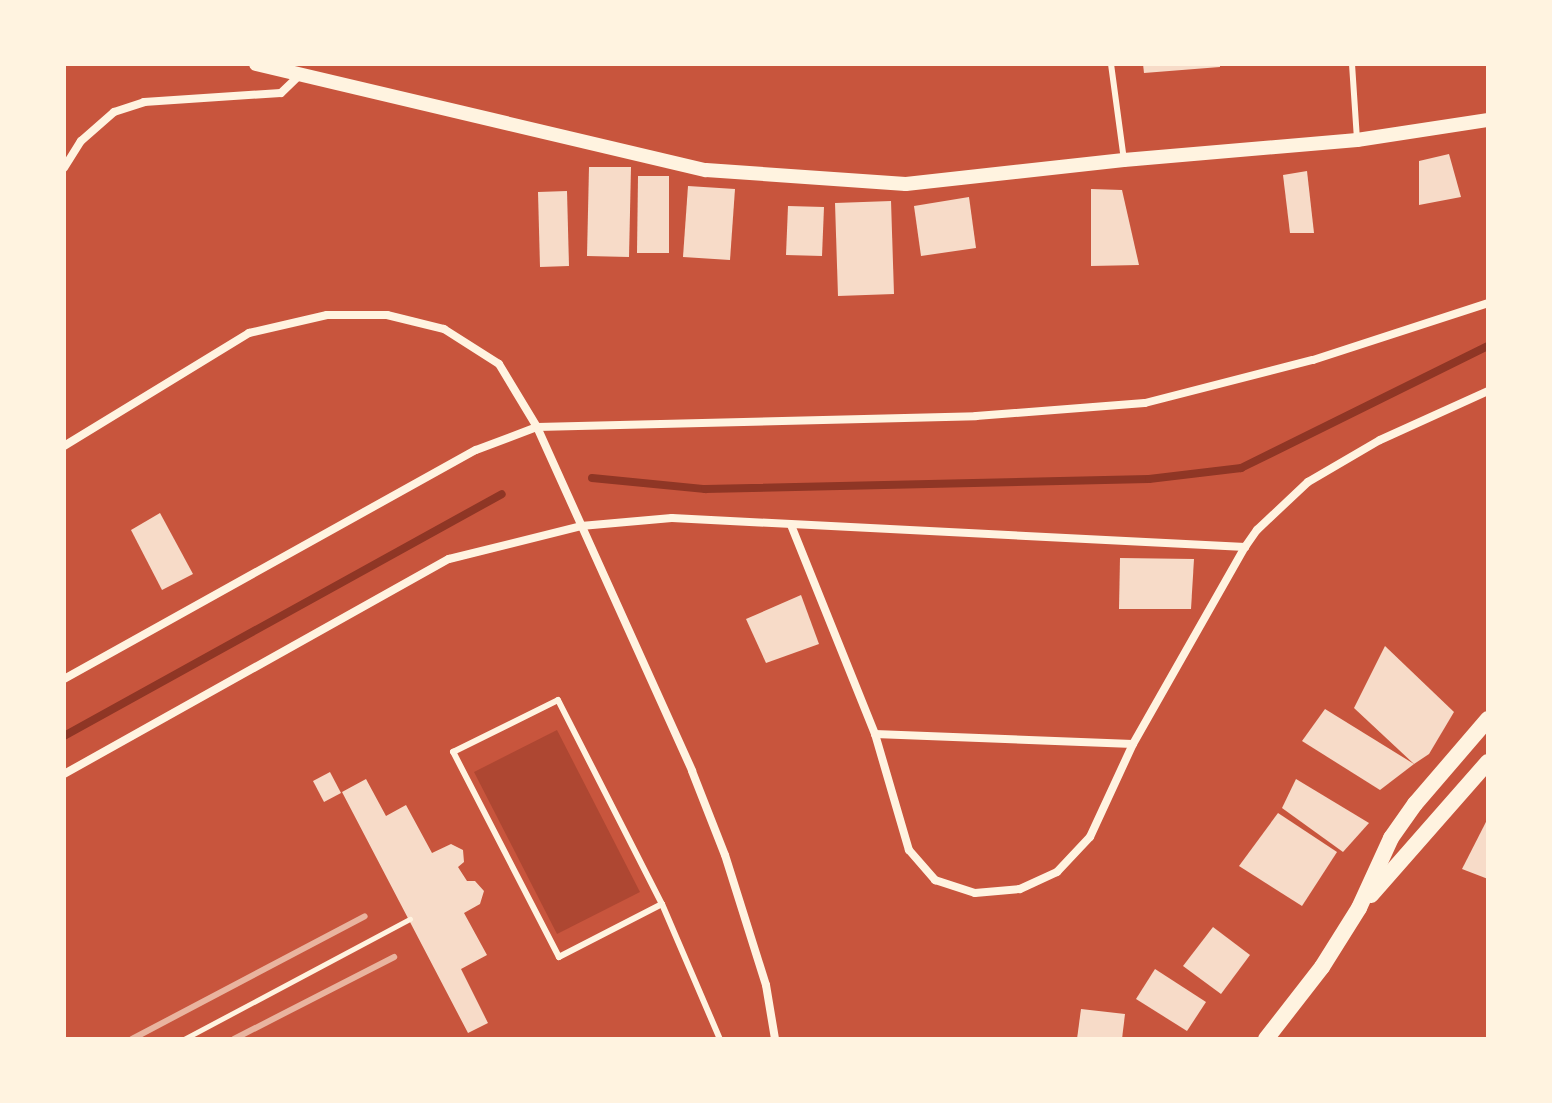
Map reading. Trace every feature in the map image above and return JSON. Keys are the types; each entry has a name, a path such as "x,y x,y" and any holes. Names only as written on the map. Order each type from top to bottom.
{"main road":[{"path":"1266,1039 1322,967 1359,908 1391,838 1415,804 1488,719"},
{"path":"1359,908 1488,762"}],"street":[{"path":"256,64 706,170 906,184 1124,160 1357,140 1488,120"},
{"path":"64,168 81,141 114,112 144,102 281,93 302,74"},
{"path":"64,679 476,450 537,427 976,416 1145,403 1313,360 1488,303"},
{"path":"64,446 249,333 327,315 387,315 444,329 499,364 537,427 692,771 725,855 766,985 775,1039"},
{"path":"791,525 875,734 909,850 935,880 975,893 1020,889 1057,872 1090,837 1133,744 1257,530 1308,482 1380,440 1488,391"},
{"path":"64,774 449,559 581,526 672,518 1245,547"},
{"path":"875,734 1133,744"}],"lane":[{"path":"1111,64 1124,160"},
{"path":"1352,64 1357,140"},
{"path":"662,904 559,957 453,752 558,700 662,904 720,1039"}],"path":[{"path":"184,1039 410,919"}],"shaded area":[{"path":"557,730 640,892 557,934 474,772"}],"building":[{"path":"1143,64 1220,64 1220,67 1144,73"},
{"path":"1449,154 1461,197 1419,205 1419,161"},
{"path":"589,167 631,167 629,257 587,256"},
{"path":"1307,171 1314,233 1290,233 1283,175"},
{"path":"638,176 669,176 669,253 637,253"},
{"path":"688,186 735,189 730,260 683,257"},
{"path":"1091,189 1122,190 1139,265 1091,266"},
{"path":"567,191 569,266 540,267 538,192"},
{"path":"969,197 976,248 921,256 914,206"},
{"path":"891,201 894,294 838,296 835,203"},
{"path":"788,206 824,207 822,256 786,255"},
{"path":"160,513 193,574 162,590 131,530"},
{"path":"1120,558 1194,559 1191,609 1119,609"},
{"path":"801,595 819,644 766,663 746,619"},
{"path":"1385,646 1454,712 1429,754 1414,764 1354,708"},
{"path":"1325,709 1414,764 1380,790 1302,741"},
{"path":"330,772 341,793 324,802 313,781"},
{"path":"366,779 386,816 406,805 432,853 451,844 463,850 464,862 458,867 467,881 475,881 484,891 480,904 464,913 487,955 461,969 488,1023 468,1033 342,792"},
{"path":"1296,779 1369,823 1343,852 1282,808"},
{"path":"1278,813 1337,852 1302,906 1239,866"},
{"path":"1488,818 1488,879 1462,869"},
{"path":"1213,927 1250,955 1221,994 1183,966"},
{"path":"1155,969 1206,1002 1187,1031 1136,999"},
{"path":"1081,1009 1125,1014 1122,1039 1077,1039"}],"waterway":[{"path":"592,478 705,489 1149,479 1241,468 1488,346"},
{"path":"64,736 502,494"}],"railway":[{"path":"132,1039 365,916"},
{"path":"234,1039 394,957"}]}
